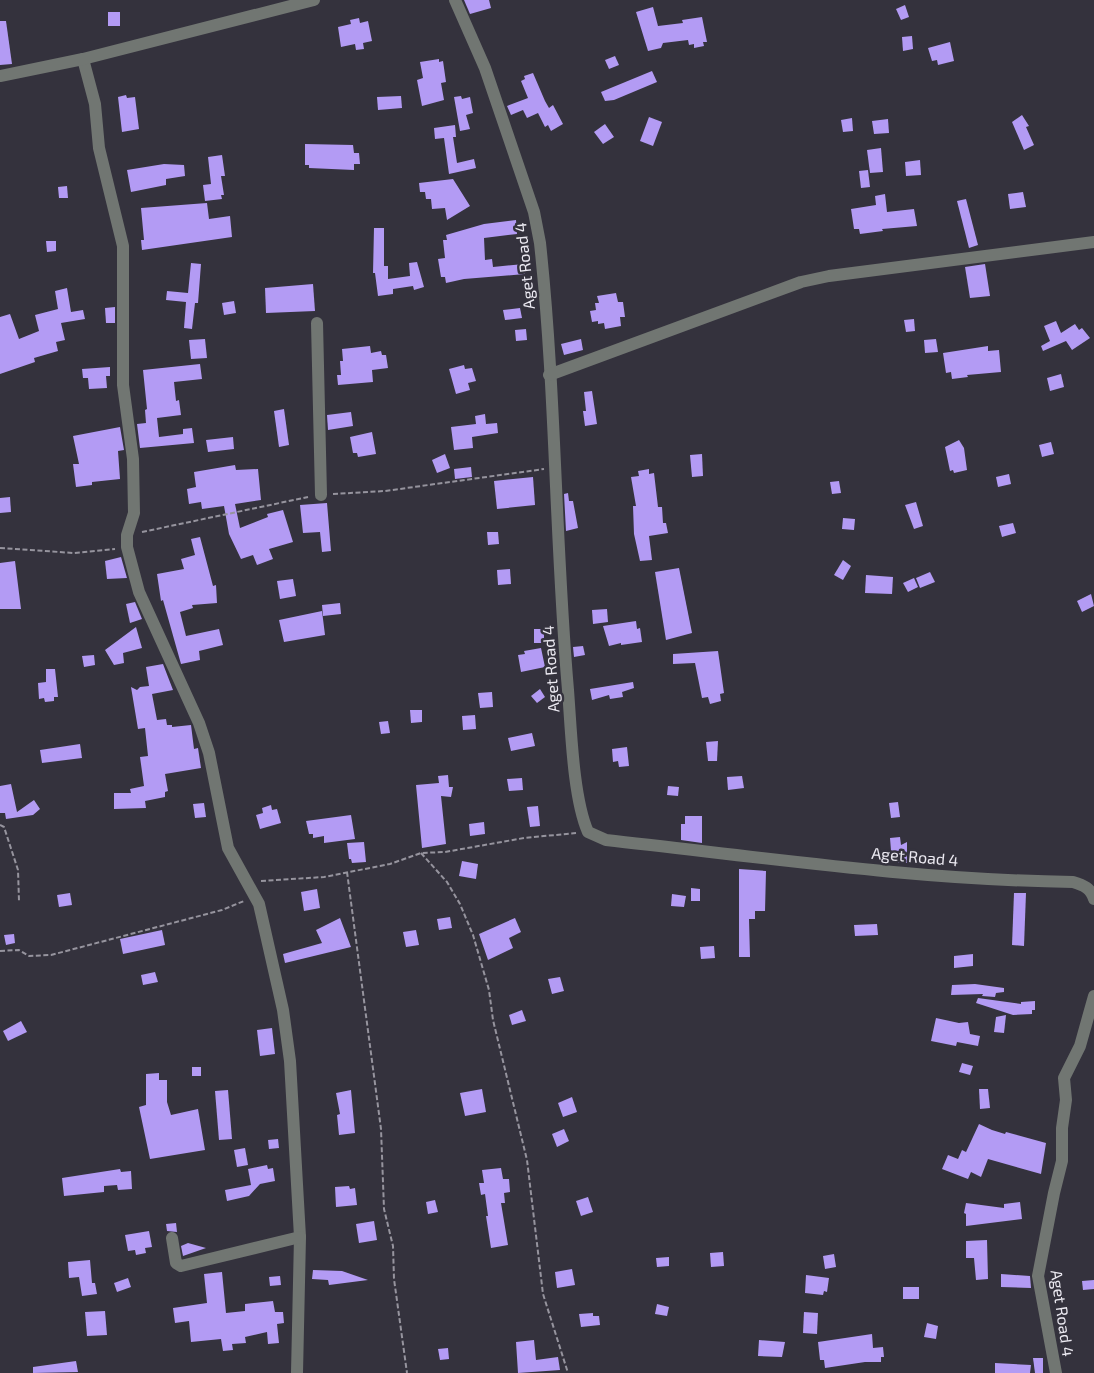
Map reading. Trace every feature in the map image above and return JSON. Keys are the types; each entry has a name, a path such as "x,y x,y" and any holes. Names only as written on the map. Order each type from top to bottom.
{"street":[{"path":"0,76 84,59 314,0"},
{"name":"Aget Road 4","path":"455,0 485,68 534,212 544,279 564,646 572,745 582,815 588,832 606,840 820,864 944,875 1073,882 1084,885 1092,893 1094,899"},
{"path":"84,59 96,104 99,148 123,246 122,384 133,459 134,513 127,541 139,592 199,723 209,753 228,848 259,904 266,928 290,1061 300,1236 297,1373"},
{"path":"549,374 801,282 829,276 1094,242"},
{"path":"317,323 321,495"},
{"name":"Aget Road 4","path":"1056,1373 1038,1276 1062,1161 1062,1128 1066,1100 1064,1078 1080,1046 1094,997"},
{"path":"172,1238 176,1263 181,1266 300,1236"}],"path":[{"path":"0,548 74,553 101,552 127,541 321,495 385,491 555,468"},
{"path":"0,825 4,827 18,870 19,900"},
{"path":"0,952 19,950 29,956 51,955 222,910 246,900 251,888 390,864 421,853 445,852 524,838 588,832"},
{"path":"421,853 447,882 460,904 474,935 489,990 493,1020 527,1160 543,1294 568,1373"},
{"path":"347,872 347,890 381,1129 384,1209 393,1246 394,1279 407,1373"}],"building":[{"path":"464,0 489,0 491,8 470,14"},
{"path":"905,5 909,17 901,20 896,9"},
{"path":"653,7 658,26 683,23 682,20 702,17 707,42 703,42 704,46 694,48 694,44 689,45 688,40 663,43 661,48 648,51 636,12"},
{"path":"108,12 120,12 120,26 108,26"},
{"path":"359,18 360,23 368,21 372,41 363,43 364,49 356,50 355,44 341,47 338,27 351,24 350,20"},
{"path":"0,21 6,21 12,64 0,65"},
{"path":"912,36 913,49 903,51 902,37"},
{"path":"950,42 954,61 938,65 937,60 932,61 928,48"},
{"path":"615,56 619,65 609,69 605,60"},
{"path":"439,59 439,62 443,61 446,82 441,83 444,100 422,106 417,80 423,78 420,62"},
{"path":"652,71 657,82 614,100 605,101 601,92"},
{"path":"533,73 549,108 553,105 563,124 551,131 548,125 545,127 538,113 527,118 523,110 511,115 507,106 528,98 521,81 525,79 524,76"},
{"path":"126,95 127,98 135,97 139,129 122,132 118,97"},
{"path":"401,96 402,108 378,110 377,97"},
{"path":"461,96 462,99 470,97 473,113 466,115 470,129 460,131 454,97"},
{"path":"1022,115 1029,126 1026,127 1034,145 1024,150 1012,122"},
{"path":"649,117 662,122 653,146 640,141"},
{"path":"852,118 853,131 843,132 841,120"},
{"path":"888,119 889,133 874,134 872,121"},
{"path":"605,124 614,137 603,144 594,132"},
{"path":"455,125 456,137 453,137 457,163 474,159 476,168 449,174 444,138 435,139 434,128"},
{"path":"305,144 353,145 354,153 359,153 360,164 354,164 354,170 309,168 309,165 305,165"},
{"path":"881,148 883,172 870,173 867,150"},
{"path":"222,155 225,176 221,176 224,195 221,195 222,199 205,201 203,185 211,184 208,157"},
{"path":"920,160 921,175 906,176 905,162"},
{"path":"164,164 184,165 185,176 166,179 166,185 131,192 127,170"},
{"path":"868,170 870,187 861,188 859,171"},
{"path":"453,179 470,206 447,220 445,208 432,209 431,199 426,199 425,192 420,192 419,183"},
{"path":"67,186 68,198 59,198 58,187"},
{"path":"1023,192 1026,207 1010,209 1008,194"},
{"path":"885,194 887,212 914,209 917,226 882,229 883,231 860,234 859,229 854,229 851,209 876,205 875,196"},
{"path":"966,199 978,245 969,248 957,201"},
{"path":"207,203 209,219 230,216 232,237 142,250 141,240 144,240 141,208"},
{"path":"516,220 517,234 484,238 485,260 492,259 493,267 524,264 525,274 464,279 446,283 445,277 441,277 438,259 445,258 443,240 447,240 446,235 484,224"},
{"path":"374,228 384,228 384,266 388,266 388,279 410,276 409,263 417,262 424,287 414,290 413,286 393,289 393,294 378,296 375,273 373,273"},
{"path":"46,241 56,241 56,251 47,252"},
{"path":"191,263 201,264 198,303 195,303 192,329 184,328 186,302 166,300 167,291 188,293"},
{"path":"985,264 990,296 970,298 965,267"},
{"path":"313,284 315,311 266,313 265,288"},
{"path":"67,288 71,312 83,310 85,319 61,323 65,340 56,342 58,351 34,358 35,362 0,374 0,317 10,314 19,339 39,331 35,315 58,309 55,291"},
{"path":"616,293 618,302 623,302 625,317 620,317 621,326 605,329 604,323 592,322 590,311 596,310 595,303 599,303 597,296"},
{"path":"234,301 236,313 224,315 222,303"},
{"path":"115,307 115,323 106,323 105,308"},
{"path":"520,308 522,318 505,320 503,310"},
{"path":"914,319 915,331 906,332 904,320"},
{"path":"1056,321 1061,333 1075,324 1079,330 1082,328 1090,338 1072,350 1066,341 1043,351 1041,346 1050,341 1044,326"},
{"path":"526,329 527,340 516,341 515,330"},
{"path":"205,339 207,358 191,359 189,340"},
{"path":"581,339 583,350 564,355 561,344"},
{"path":"936,339 938,352 925,353 924,340"},
{"path":"370,346 371,353 381,351 382,355 386,355 388,368 372,370 373,382 338,385 337,375 341,375 340,361 343,361 342,349"},
{"path":"988,346 988,351 999,350 1001,372 967,375 968,377 952,379 951,372 946,373 943,353"},
{"path":"200,364 202,379 174,382 176,401 179,400 181,415 157,418 159,437 183,434 183,429 192,428 194,443 140,448 137,424 146,423 145,410 147,409 143,370"},
{"path":"464,365 465,369 472,368 476,381 468,383 470,390 456,394 449,369"},
{"path":"110,367 110,376 106,376 107,388 89,389 88,378 83,378 82,369"},
{"path":"1061,374 1064,387 1050,391 1047,378"},
{"path":"592,391 597,424 585,426 583,411 586,411 584,392"},
{"path":"284,409 289,445 279,447 274,411"},
{"path":"351,412 353,426 328,430 327,415"},
{"path":"485,414 486,424 497,423 498,433 472,437 473,448 454,450 451,427 476,424 475,416"},
{"path":"120,427 124,450 118,451 120,479 92,482 92,485 76,487 73,464 79,464 73,436"},
{"path":"372,432 376,454 358,457 357,453 353,453 350,437"},
{"path":"233,437 234,449 208,452 206,440"},
{"path":"959,440 964,448 967,470 954,473 953,470 950,471 945,447"},
{"path":"1051,442 1054,454 1042,457 1039,445"},
{"path":"445,454 450,468 437,473 432,460"},
{"path":"702,454 703,476 692,477 690,455"},
{"path":"235,465 236,470 258,469 261,500 235,504 240,528 268,517 267,514 283,510 293,542 269,549 273,559 257,565 253,555 241,559 229,534 224,506 202,509 201,502 189,504 187,489 196,487 194,472"},
{"path":"471,467 472,477 455,479 454,469"},
{"path":"649,469 649,474 654,473 658,507 662,507 663,523 666,523 668,533 649,536 652,560 640,561 634,534 633,506 636,506 631,477 639,476 638,471"},
{"path":"1009,474 1011,484 998,487 996,477"},
{"path":"533,477 535,505 497,509 494,481"},
{"path":"839,481 841,493 832,494 830,482"},
{"path":"568,493 569,501 573,501 578,528 566,531 564,494"},
{"path":"10,497 11,512 0,513 0,498"},
{"path":"916,502 923,526 914,529 905,505"},
{"path":"327,503 331,551 322,552 320,532 303,533 300,505"},
{"path":"843,518 855,519 854,530 842,529"},
{"path":"1013,523 1016,533 1002,537 999,526"},
{"path":"487,532 498,532 499,544 488,545"},
{"path":"200,537 213,586 216,585 217,603 192,605 193,608 180,612 186,636 219,629 223,645 199,651 200,660 181,664 163,600 161,601 157,574 184,569 181,559 195,555 191,539"},
{"path":"121,557 127,578 107,579 105,561"},
{"path":"843,560 851,566 843,580 834,575"},
{"path":"15,561 21,609 0,609 0,563"},
{"path":"679,568 692,633 666,640 655,572"},
{"path":"510,569 511,584 498,585 497,570"},
{"path":"930,572 935,582 920,588 916,578"},
{"path":"866,575 893,577 892,594 865,593"},
{"path":"914,578 918,587 908,592 903,583"},
{"path":"293,579 296,596 280,599 277,581"},
{"path":"1091,594 1094,606 1082,612 1077,601"},
{"path":"135,602 142,619 130,623 126,604"},
{"path":"340,603 341,614 323,616 322,605"},
{"path":"607,609 608,622 593,624 592,610"},
{"path":"322,611 325,635 284,642 279,620"},
{"path":"636,621 637,629 640,628 642,642 621,645 621,643 609,646 603,626"},
{"path":"136,627 142,648 123,653 124,663 114,665 105,650"},
{"path":"534,629 544,629 544,643 534,643"},
{"path":"583,646 585,655 574,657 573,647"},
{"path":"541,648 545,667 521,672 518,655 525,654 524,651"},
{"path":"718,651 724,693 720,694 721,701 710,704 708,697 702,698 695,663 673,664 673,654"},
{"path":"94,655 95,665 84,667 82,656"},
{"path":"163,664 173,690 152,694 157,720 166,719 167,725 172,725 172,727 191,725 194,749 198,748 201,768 165,774 168,791 165,792 165,797 145,801 146,808 114,809 114,793 131,793 130,789 144,786 140,757 148,756 145,728 138,729 131,687 137,690 140,687 149,686 146,667"},
{"path":"46,669 55,669 58,697 54,697 54,701 45,702 44,698 39,699 38,683 46,682"},
{"path":"633,682 634,688 622,692 623,697 610,699 609,695 592,700 590,689"},
{"path":"540,689 545,697 537,703 531,696"},
{"path":"492,692 493,707 480,708 478,693"},
{"path":"410,710 422,710 422,722 411,723"},
{"path":"475,715 476,729 463,730 462,716"},
{"path":"388,721 390,733 381,734 379,722"},
{"path":"532,733 535,746 511,751 508,738"},
{"path":"718,741 717,761 708,761 706,742"},
{"path":"80,744 82,758 42,763 40,750"},
{"path":"627,747 629,766 619,767 618,761 613,762 612,749"},
{"path":"448,775 449,787 453,787 451,797 441,796 446,844 422,848 416,785 439,783 438,776"},
{"path":"742,776 744,788 728,790 727,777"},
{"path":"522,778 523,790 509,791 507,779"},
{"path":"11,784 17,812 34,800 40,809 33,815 6,819 5,813 0,813 0,786"},
{"path":"668,786 679,787 678,796 667,795"},
{"path":"898,802 900,817 891,818 889,803"},
{"path":"204,803 206,817 195,818 193,804"},
{"path":"271,805 272,810 277,809 281,823 260,829 256,815 263,813 262,808"},
{"path":"538,806 540,826 530,827 527,807"},
{"path":"351,815 355,839 324,843 324,836 313,838 313,834 309,834 306,821"},
{"path":"685,816 702,816 702,843 681,840 681,824 685,824"},
{"path":"484,822 485,834 470,836 469,824"},
{"path":"900,837 901,845 907,842 907,863 892,863 890,838"},
{"path":"364,842 366,862 352,863 351,859 349,859 347,843"},
{"path":"462,861 478,864 476,879 459,876"},
{"path":"739,869 766,871 765,911 755,911 755,919 749,919 750,957 739,957"},
{"path":"691,888 700,889 700,901 691,901"},
{"path":"317,889 320,908 304,911 301,892"},
{"path":"70,893 72,905 59,907 57,895"},
{"path":"1014,893 1026,893 1024,946 1012,945"},
{"path":"672,894 686,896 684,907 671,906"},
{"path":"450,917 452,928 439,930 437,919"},
{"path":"340,918 351,947 285,963 283,954 322,943 316,930"},
{"path":"515,918 521,932 509,938 513,948 488,960 479,934"},
{"path":"877,924 878,935 855,936 854,925"},
{"path":"162,930 165,945 123,954 120,939"},
{"path":"416,930 419,945 406,947 403,932"},
{"path":"14,934 15,943 6,945 4,935"},
{"path":"714,946 715,958 701,959 700,947"},
{"path":"973,954 973,966 954,968 954,956"},
{"path":"155,972 158,982 143,985 141,975"},
{"path":"560,977 564,991 552,994 548,979"},
{"path":"975,984 1004,988 1004,992 996,993 995,997 982,996 983,994 951,995 952,985"},
{"path":"978,998 1021,1004 1021,1002 1035,1001 1035,1010 1032,1010 1032,1014 1013,1015 976,1003"},
{"path":"522,1010 526,1021 512,1025 509,1015"},
{"path":"1006,1015 1004,1033 994,1032 996,1017"},
{"path":"936,1018 959,1023 968,1022 970,1034 980,1036 978,1046 957,1042 956,1046 931,1041"},
{"path":"21,1021 27,1032 8,1041 3,1031"},
{"path":"272,1028 275,1054 260,1056 257,1030"},
{"path":"962,1063 973,1066 970,1075 959,1072"},
{"path":"192,1067 201,1067 201,1076 192,1076"},
{"path":"159,1073 159,1080 167,1080 167,1102 171,1115 198,1109 205,1150 150,1159 139,1107 146,1105 146,1074"},
{"path":"482,1089 486,1112 465,1116 460,1093"},
{"path":"979,1089 988,1089 990,1108 980,1109"},
{"path":"228,1090 232,1139 219,1140 215,1091"},
{"path":"351,1090 355,1133 339,1135 337,1115 340,1114 336,1093"},
{"path":"572,1097 577,1112 563,1117 558,1103"},
{"path":"979,1124 1005,1134 1006,1132 1046,1143 1041,1174 988,1159 981,1177 971,1172 968,1179 942,1169 948,1155 958,1159 962,1150 966,1152"},
{"path":"564,1129 569,1141 557,1147 552,1134"},
{"path":"278,1139 279,1148 269,1149 268,1140"},
{"path":"245,1148 248,1165 237,1167 234,1150"},
{"path":"267,1165 268,1169 273,1168 275,1181 260,1184 249,1196 227,1201 225,1190 251,1185 248,1169"},
{"path":"501,1168 503,1179 509,1179 510,1192 504,1193 505,1203 501,1203 508,1245 491,1248 485,1194 481,1195 479,1183 484,1183 482,1170"},
{"path":"120,1169 121,1172 131,1171 132,1189 118,1190 117,1185 104,1186 104,1192 64,1196 62,1178"},
{"path":"349,1186 350,1189 355,1188 357,1205 336,1207 335,1187"},
{"path":"588,1197 593,1212 581,1216 576,1201"},
{"path":"435,1200 438,1212 428,1214 426,1202"},
{"path":"1020,1202 1022,1219 966,1226 966,1214 964,1213 966,1203 1004,1208 1004,1204"},
{"path":"374,1221 377,1240 359,1243 356,1224"},
{"path":"176,1223 177,1232 167,1231 166,1224"},
{"path":"149,1231 152,1247 145,1248 146,1253 136,1255 135,1250 128,1251 125,1235"},
{"path":"987,1240 988,1279 976,1280 974,1258 966,1258 966,1241"},
{"path":"188,1243 206,1248 183,1256 181,1246"},
{"path":"723,1252 724,1266 711,1267 710,1253"},
{"path":"834,1254 836,1267 825,1269 823,1256"},
{"path":"669,1257 669,1266 657,1267 656,1258"},
{"path":"90,1260 92,1283 95,1283 97,1294 82,1296 79,1277 69,1278 68,1262"},
{"path":"572,1269 575,1285 557,1288 555,1272"},
{"path":"313,1270 342,1271 368,1280 329,1285 328,1280 312,1279"},
{"path":"222,1272 226,1313 245,1311 245,1304 273,1301 275,1312 283,1312 284,1323 277,1324 279,1343 268,1344 267,1332 245,1337 246,1343 232,1344 233,1350 223,1351 221,1339 191,1342 189,1321 175,1323 173,1308 207,1303 204,1274"},
{"path":"1001,1274 1030,1276 1031,1288 1001,1287"},
{"path":"806,1275 829,1278 827,1292 824,1291 823,1295 805,1293"},
{"path":"280,1276 281,1285 270,1286 269,1277"},
{"path":"128,1278 131,1287 117,1292 114,1283"},
{"path":"1094,1280 1094,1289 1083,1290 1082,1281"},
{"path":"903,1287 919,1287 919,1299 903,1299"},
{"path":"657,1304 669,1307 667,1316 655,1314"},
{"path":"105,1311 107,1335 87,1336 85,1312"},
{"path":"804,1312 818,1313 817,1334 803,1333"},
{"path":"593,1313 593,1316 599,1316 600,1325 581,1327 579,1314"},
{"path":"927,1323 938,1326 936,1339 924,1337"},
{"path":"872,1334 873,1348 883,1347 884,1357 881,1357 881,1362 865,1362 825,1368 824,1360 820,1360 818,1342"},
{"path":"534,1340 536,1360 558,1357 560,1370 518,1373 516,1342"},
{"path":"759,1340 785,1342 782,1357 758,1356"},
{"path":"448,1348 449,1359 440,1360 438,1349"},
{"path":"1033,1358 1043,1358 1043,1373 1035,1373"},
{"path":"76,1361 78,1372 33,1373 33,1367"},
{"path":"995,1363 1031,1365 1030,1373 995,1373"}]}
